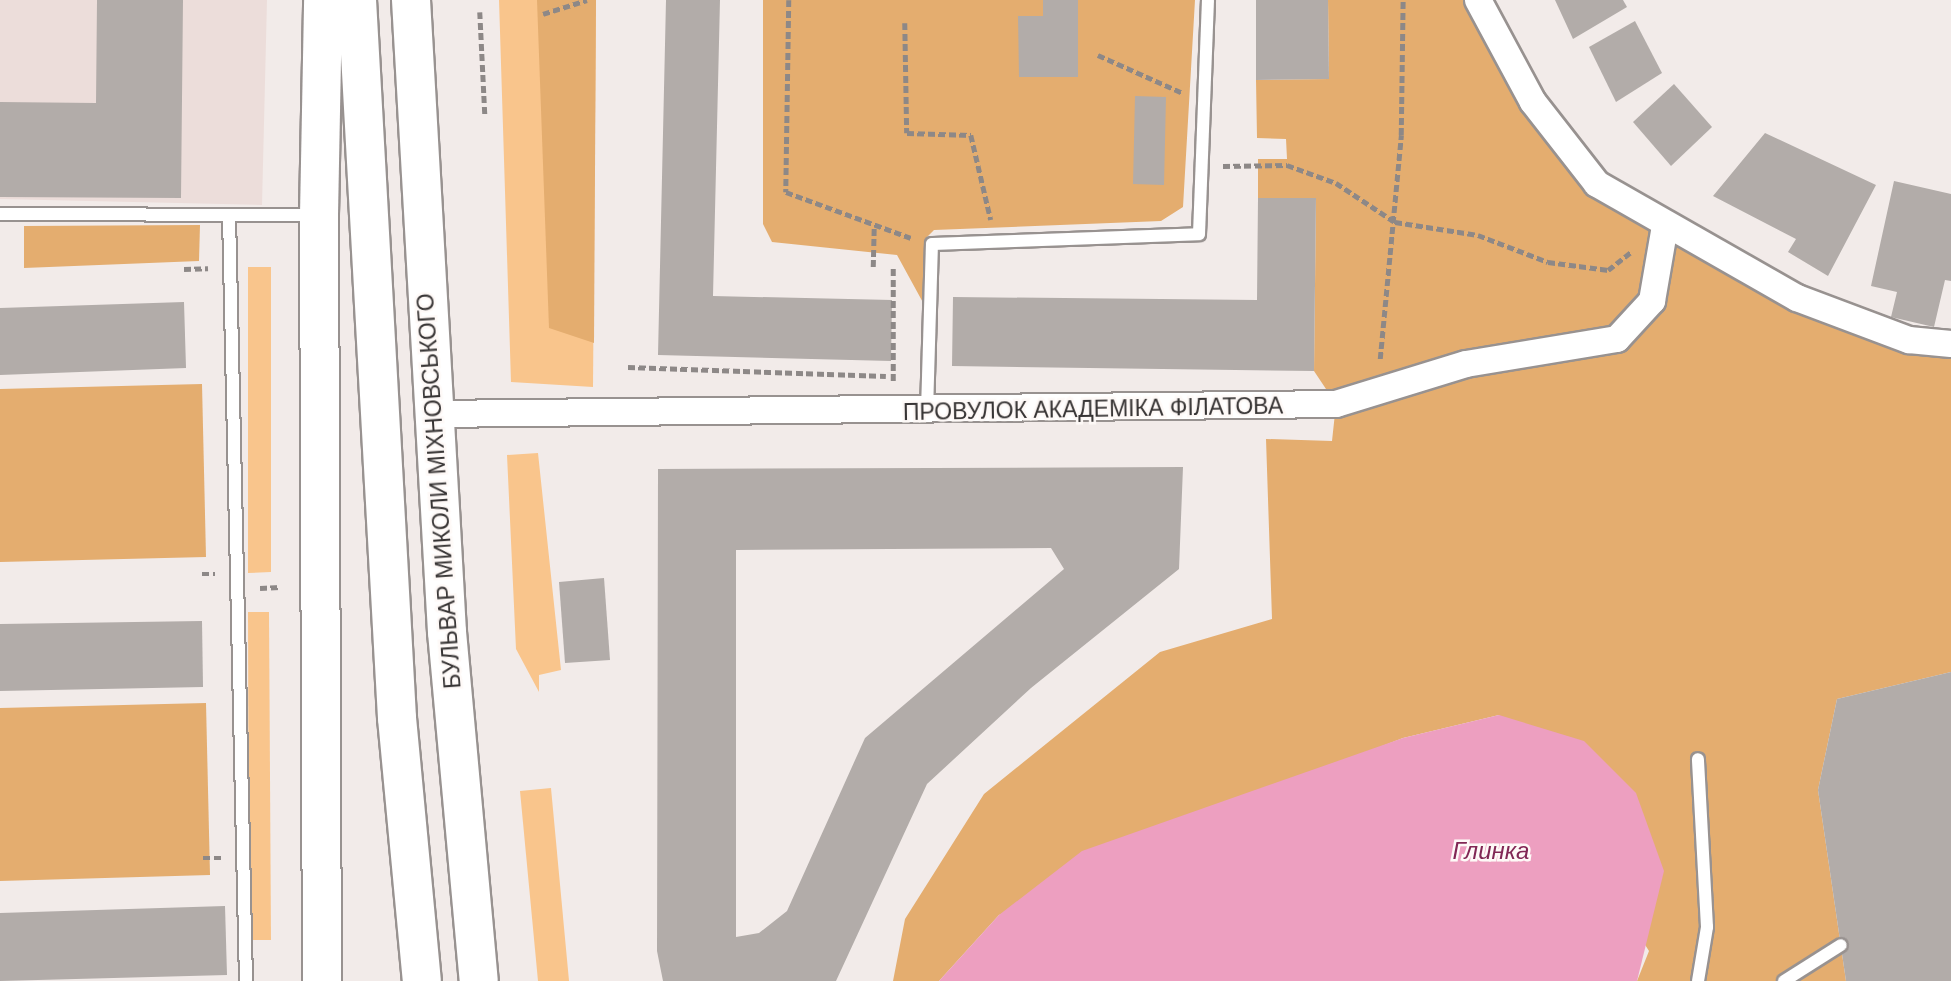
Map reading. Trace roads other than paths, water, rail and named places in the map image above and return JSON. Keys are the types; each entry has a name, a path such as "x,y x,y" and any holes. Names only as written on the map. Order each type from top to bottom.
{"main road":[{"path":"322,981 319,215 323,0"},
{"path":"357,0 397,718 422,981"},
{"name":"БУЛЬВАР МИКОЛИ МІХНОВСЬКОГО","path":"411,0 432,414 479,981"}],"street":[{"path":"1478,0 1533,102 1597,184 1665,226 1797,298 1909,340 1951,344"},
{"name":"ПРОВУЛОК АКАДЕМІКА ФІЛАТОВА","path":"432,414 890,413 1336,404 1466,364 1617,339 1653,301 1665,226"}],"lane":[{"path":"927,411 932,244 1199,234 1208,0"},
{"path":"0,214 319,215"},
{"path":"229,215 246,981"},
{"path":"1698,759 1707,927 1698,981"},
{"path":"1784,981 1841,945"}],"water":[{"name":"Глинка","path":"1499,715 1584,741 1636,793 1664,871 1637,981 939,981 999,915 1082,851 1403,738"}]}
